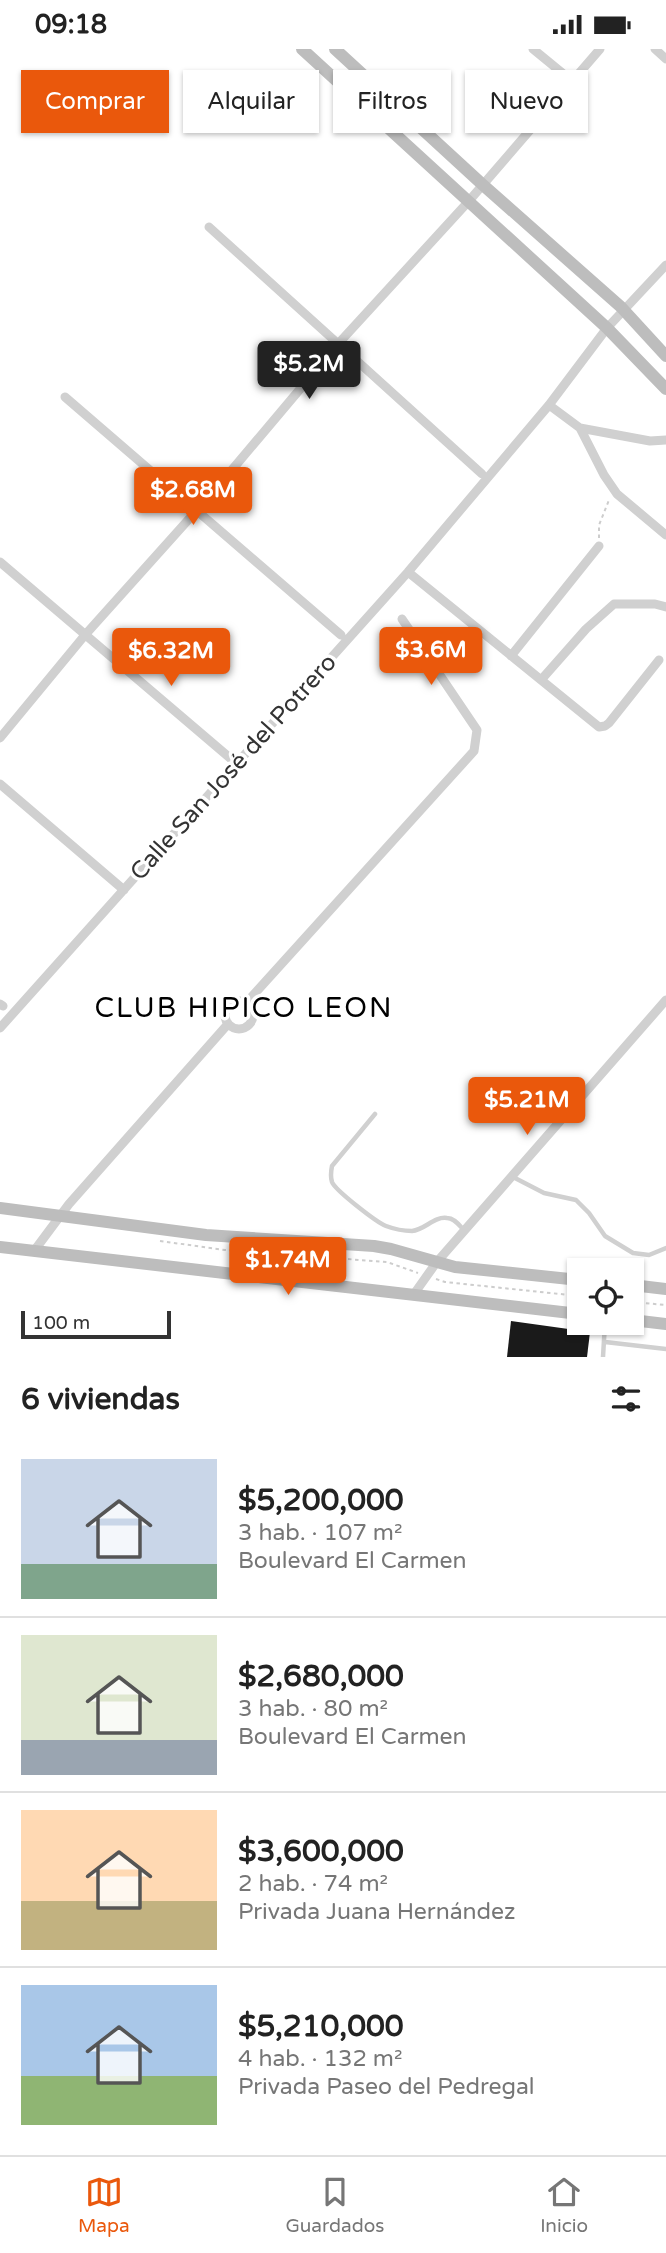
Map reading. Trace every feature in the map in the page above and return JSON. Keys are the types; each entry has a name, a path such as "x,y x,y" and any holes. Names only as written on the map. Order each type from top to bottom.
{"main road":[{"path":"302,49 607,328 666,389"},
{"path":"335,49 625,311 666,356"},
{"path":"0,1208 239,1238 374,1246 436,1263 484,1271 567,1279"},
{"path":"0,1248 567,1313"},
{"path":"644,1286 666,1289"},
{"path":"644,1321 666,1324"}],"street":[{"path":"533,49 559,70"},
{"path":"582,70 600,49"},
{"path":"654,49 666,58"},
{"path":"0,738 85,635 197,511 338,344 528,133"},
{"path":"209,227 482,474"},
{"name":"Calle San José del Potrero","path":"0,1028 408,572 549,405 607,328 666,265"},
{"path":"65,397 341,635"},
{"path":"549,405 580,428 614,490 666,535"},
{"path":"580,428 650,441 666,440"},
{"path":"511,656 599,546"},
{"path":"0,562 237,764"},
{"path":"408,572 595,724 603,727 659,660"},
{"path":"541,681 586,629 614,604 655,604 666,607"},
{"path":"247,1002 474,751 477,730 402,619"},
{"path":"0,784 124,890"},
{"path":"414,1294 436,1263 666,1000"},
{"path":"231,1002 247,1002 254,1014 247,1027 233,1028 228,1024 224,1016 231,1002"},
{"path":"34,1251 59,1217 228,1024"}],"lane":[{"path":"375,1114 332,1166 330,1173 335,1187 384,1225 414,1231 438,1218 446,1217 465,1230"},
{"path":"512,1176 544,1193 576,1200 605,1236 633,1253 649,1255 666,1248"},
{"path":"603,1357 605,1335"},
{"path":"605,1342 666,1349"}],"path":[{"path":"599,546 599,525 614,490"},
{"path":"158,1241 225,1250 387,1262 445,1282 567,1295"},
{"path":"644,1303 666,1305"}],"building":[{"path":"511,1321 567,1329 567,1335 590,1335 587,1357 507,1357"}],"district":[{"name":"CLUB HIPICO LEON","path":"244,1007"}]}
